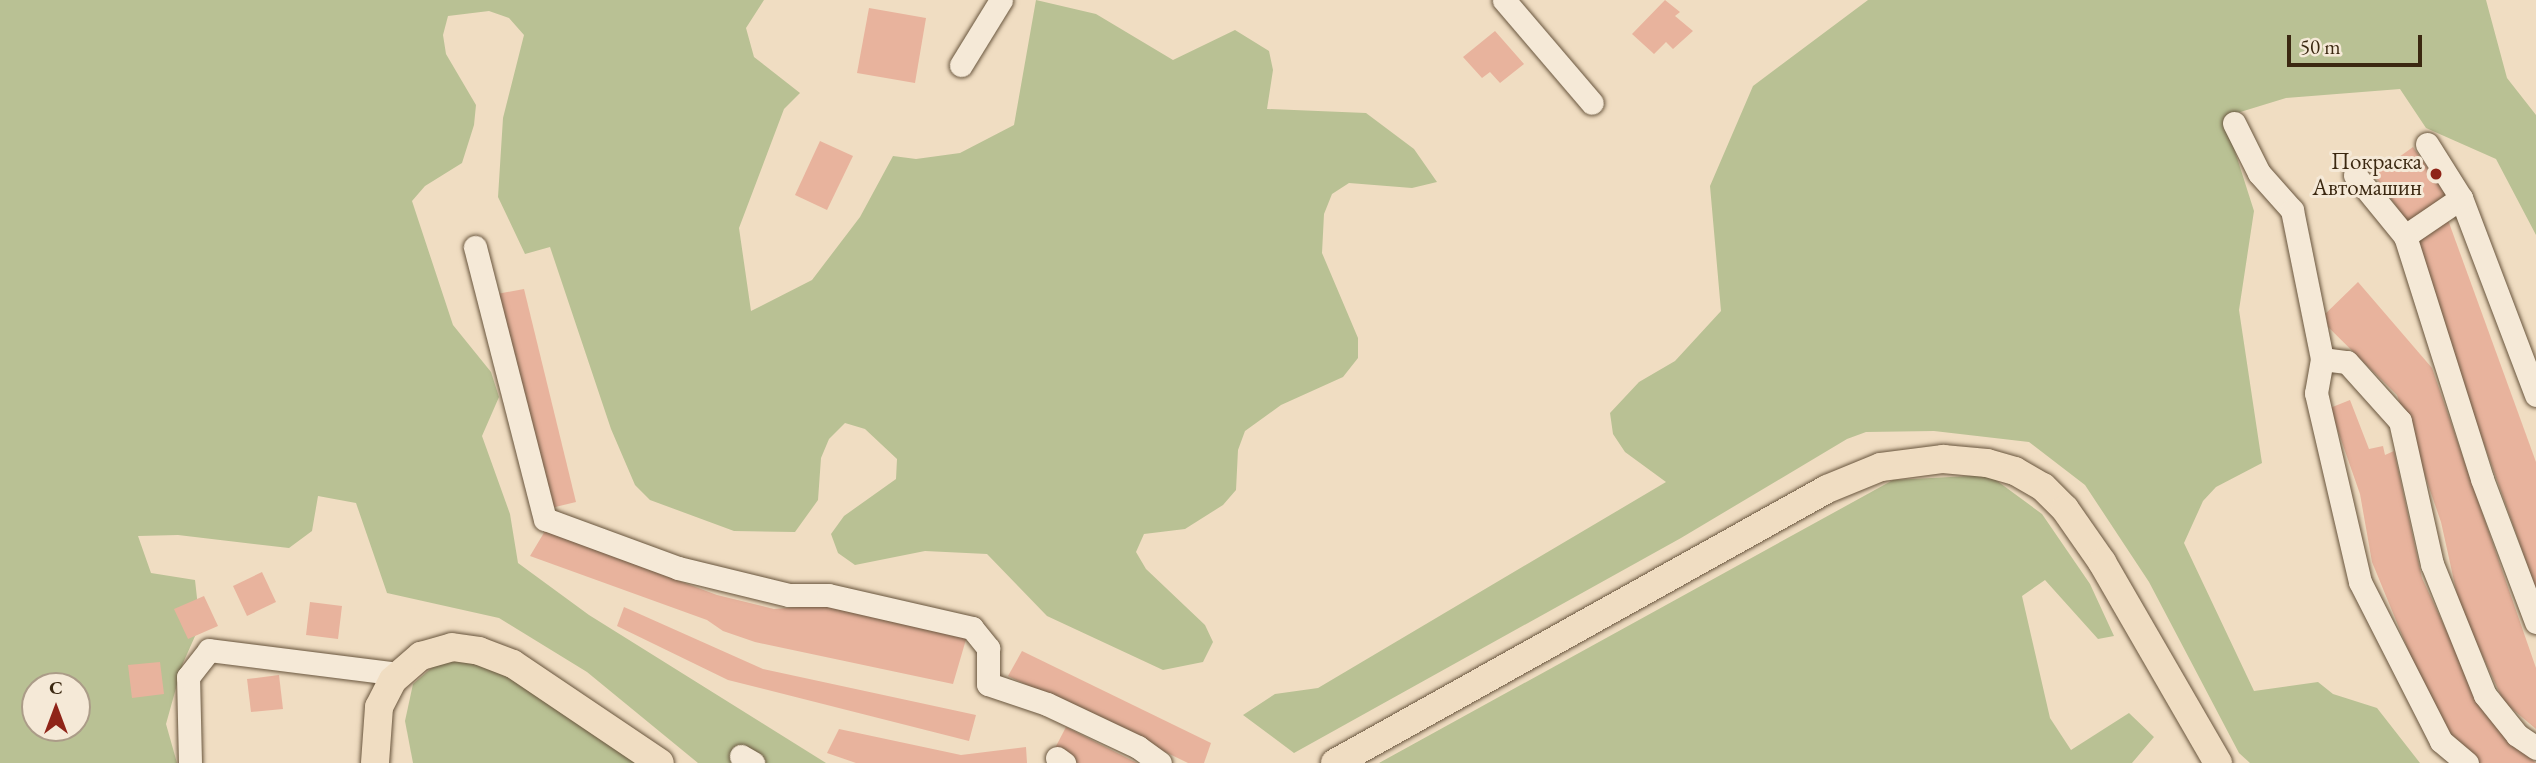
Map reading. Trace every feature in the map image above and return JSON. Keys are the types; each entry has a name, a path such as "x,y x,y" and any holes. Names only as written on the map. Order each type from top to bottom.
{"main road":[{"path":"1335,763 1827,489 1881,467 1943,459 2015,471 2043,487 2065,509 2102,562 2218,763"},
{"path":"375,763 379,707 400,672 424,654 448,647 496,656 660,763"}],"street":[{"path":"961,65 1001,0"},
{"path":"1504,0 1592,103"},
{"path":"2234,123 2259,173 2292,210 2322,359 2316,393 2360,582 2441,741 2467,763"},
{"path":"2427,144 2461,198 2536,395"},
{"path":"2355,175 2405,236 2482,479 2536,622"},
{"path":"2405,236 2461,198"},
{"path":"475,247 545,519 678,568 789,595 828,596 972,628 988,648 988,684 1047,704 1138,747 1160,763"},
{"path":"2322,359 2347,362 2400,421 2432,564 2485,695 2517,735 2536,748"},
{"path":"190,763 188,677 209,650 400,672"}],"green space":[{"path":"0,0 764,0 746,28 754,57 800,93 784,109 739,228 751,311 812,280 860,217 893,156 916,159 960,153 1014,125 1036,0 1096,14 1173,60 1235,30 1269,51 1273,70 1267,109 1366,113 1414,149 1437,182 1412,188 1349,183 1332,194 1324,214 1322,253 1358,338 1358,358 1343,377 1281,405 1245,431 1238,450 1236,490 1223,505 1185,529 1144,534 1136,552 1146,569 1205,625 1213,642 1203,662 1163,670 1047,616 987,554 925,551 855,565 838,553 831,534 844,516 896,479 897,459 865,429 845,423 829,439 821,458 818,500 795,532 734,531 650,500 635,485 611,429 550,247 525,254 498,197 503,118 524,35 509,18 489,11 448,16 443,35 446,54 476,105 474,125 462,163 425,186 412,201 453,325 491,372 499,397 482,436 510,514 518,563 589,615 826,763 698,763 587,672 499,618 387,593 356,503 318,496 312,531 289,548 178,535 138,536 151,573 195,580 200,625 183,663 166,724 177,763 0,763"},
{"path":"1868,0 2486,0 2507,78 2536,115 2536,235 2496,159 2426,128 2400,89 2286,98 2224,117 2254,211 2239,310 2262,463 2216,487 2203,501 2184,543 2254,691 2318,682 2333,694 2377,708 2420,763 2250,763 2239,753 2149,582 2085,485 2029,442 1934,431 1866,432 1847,439 1681,538 1294,753 1243,715 1275,694 1318,688 1666,482 1625,452 1613,434 1610,413 1639,382 1675,361 1721,311 1710,186 1753,86"},
{"path":"1989,475 2042,514 2090,584 2114,636 2098,639 2045,580 2022,596 2050,718 2071,750 2129,713 2154,737 2132,763 1379,763 1893,480"},
{"path":"444,657 485,665 552,697 640,763 413,763 405,721 413,684"}],"building":[{"path":"1665,0 1680,12 1675,16 1693,31 1673,49 1666,42 1654,54 1632,34"},
{"path":"869,8 926,18 915,83 857,73"},
{"path":"1495,31 1524,64 1500,83 1490,72 1482,78 1463,57"},
{"path":"820,141 853,156 827,210 795,195"},
{"path":"2413,147 2448,196 2409,224 2374,175"},
{"path":"2448,220 2536,462 2536,589 2411,240"},
{"path":"2358,282 2432,368 2536,668 2536,729 2504,702 2460,608 2441,522 2397,395 2320,319"},
{"path":"524,289 576,502 547,509 497,294"},
{"path":"2350,400 2369,449 2383,446 2385,455 2394,451 2422,578 2485,714 2536,763 2479,763 2444,737 2372,562 2360,494 2330,408"},
{"path":"545,531 717,595 774,609 827,605 967,636 953,684 755,642 723,631 707,620 530,556"},
{"path":"262,572 276,602 247,616 233,586"},
{"path":"204,596 218,626 188,639 174,609"},
{"path":"310,602 342,606 338,639 306,635"},
{"path":"624,607 763,669 976,715 969,741 728,680 617,626"},
{"path":"1022,651 1211,743 1204,763 1188,763 1008,676"},
{"path":"160,662 164,694 132,698 128,665"},
{"path":"279,675 283,709 251,712 247,679"},
{"path":"1066,727 1137,763 1077,763 1053,752"},
{"path":"839,729 961,755 1026,747 1027,763 856,763 827,753"}],"place":[{"name":"Покраска Автомашин","path":"2436,174"}]}
